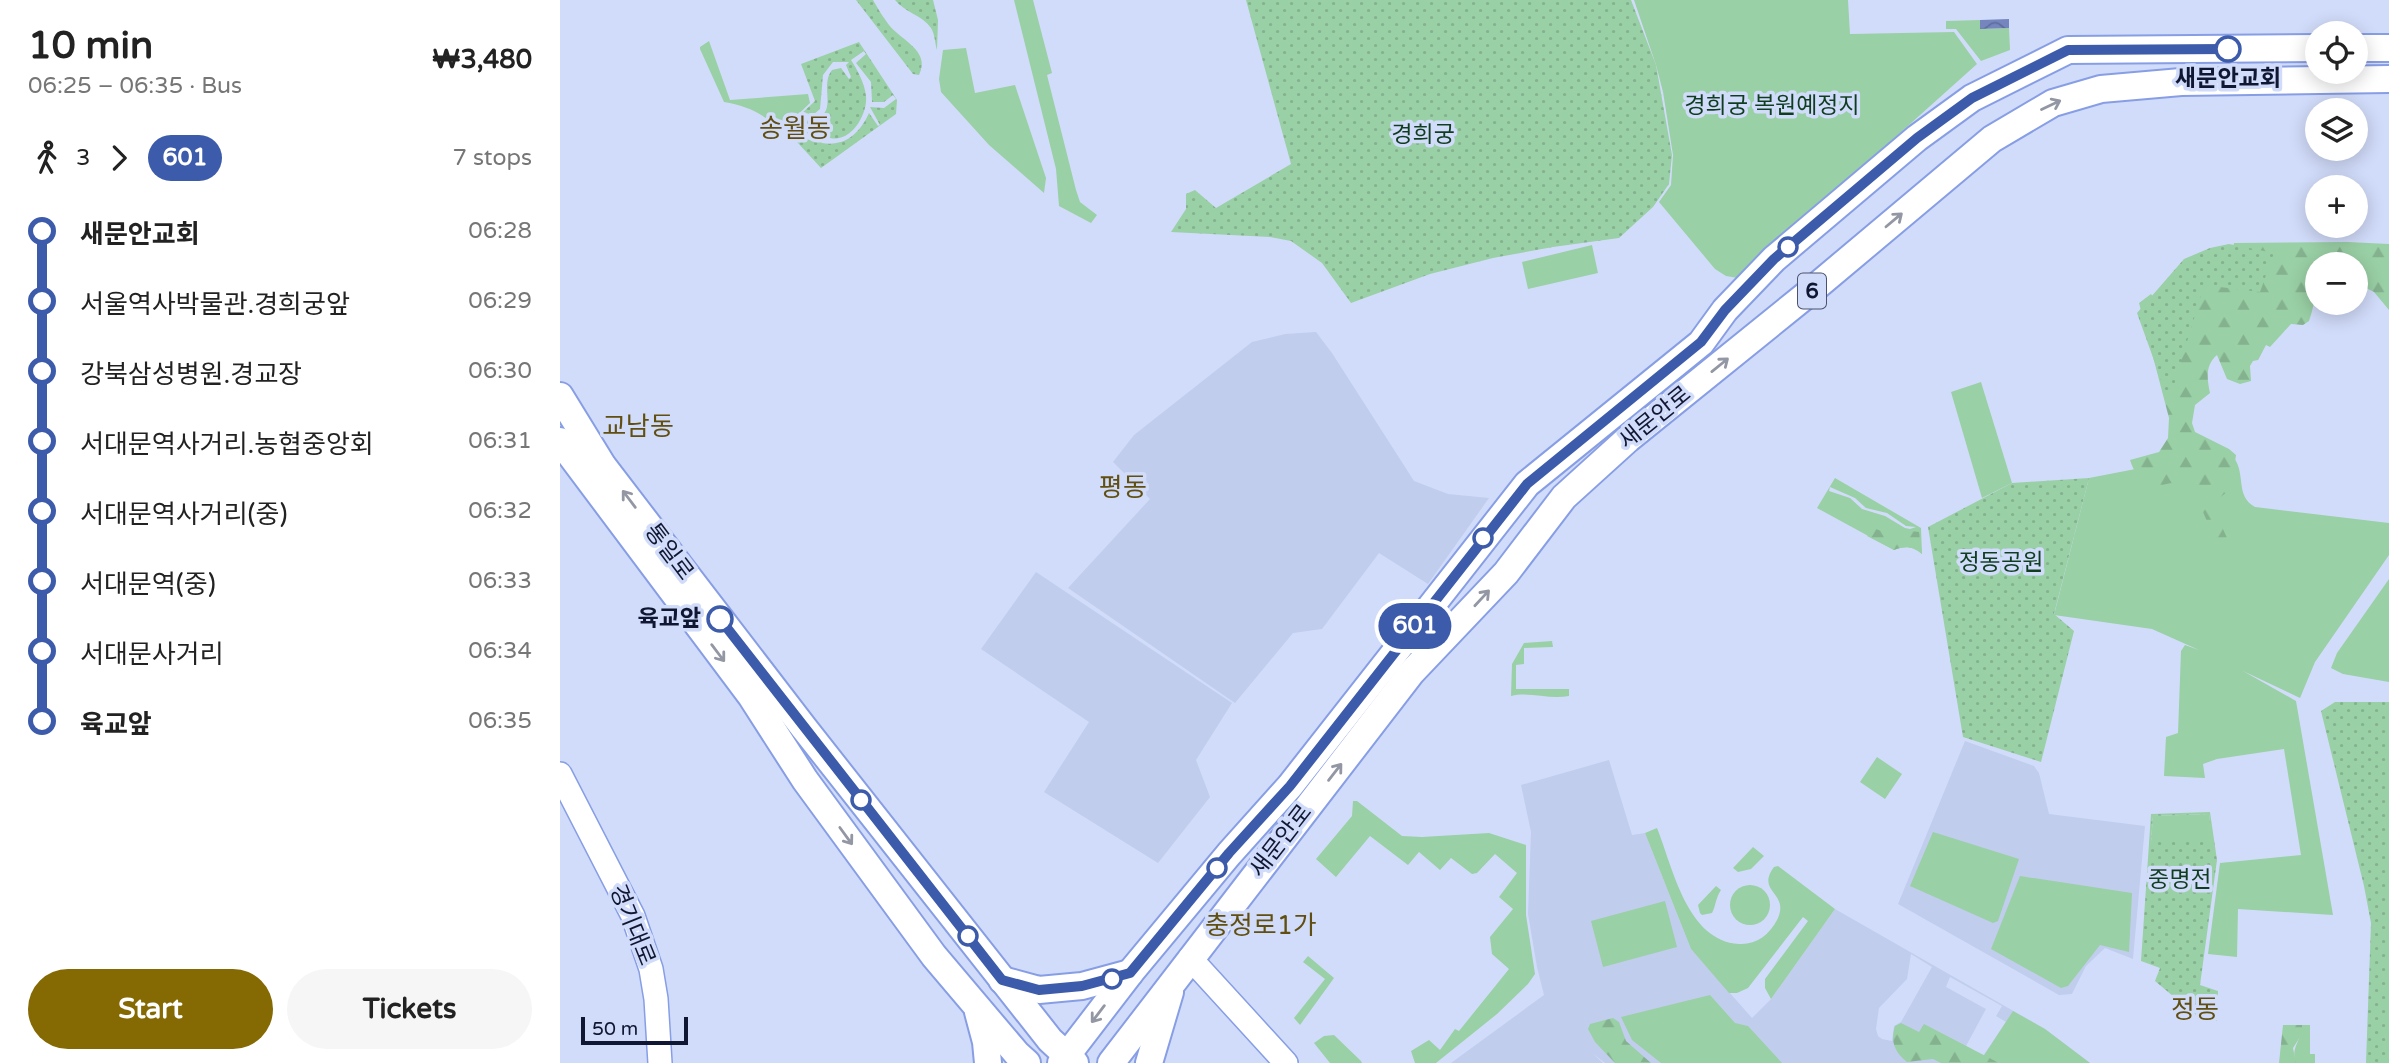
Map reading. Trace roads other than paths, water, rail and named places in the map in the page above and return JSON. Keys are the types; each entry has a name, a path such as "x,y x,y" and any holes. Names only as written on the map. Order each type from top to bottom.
{"main road":[{"name":"새문안로","path":"1067,1061 1130,973 1229,853 1290,786 1527,484 1701,342 1725,310 1774,259 1917,138 1972,98 2068,50 2305,48"},
{"path":"2368,48 2389,48"},
{"name":"새문안로","path":"1111,1063 1411,674 1506,573 1564,496 1628,439 1805,296 1992,139 2053,103 2101,89 2181,82 2389,79"},
{"name":"통일로","path":"560,396 603,466 804,728 1067,1061"},
{"name":"통일로","path":"560,441 751,696 806,780 934,956 1027,1063"},
{"name":"경기대로","path":"560,774 633,916 651,969 656,999 660,1063"},
{"path":"1190,958 1286,1063"},
{"path":"1002,980 1039,990 1082,986 1130,973"},
{"path":"1149,1063 1173,980"},
{"path":"976,1007 986,1042 988,1063"}],"water":[{"path":"2009,19 2009,28 1980,29 1980,20"}],"place":[{"name":"새문안교회","path":"2228,49"},
{"name":"육교앞","path":"720,619"}],"district":[{"name":"송월동","path":"795,128"},
{"name":"교남동","path":"638,426"},
{"name":"평동","path":"1123,487"},
{"name":"충정로1가","path":"1261,925"},
{"name":"정동","path":"2195,1009"}],"park label":[{"name":"경희궁 복원예정지","path":"1772,106"},
{"name":"경희궁","path":"1423,135"},
{"name":"정동공원","path":"2001,563"},
{"name":"중명전","path":"2180,880"}]}
